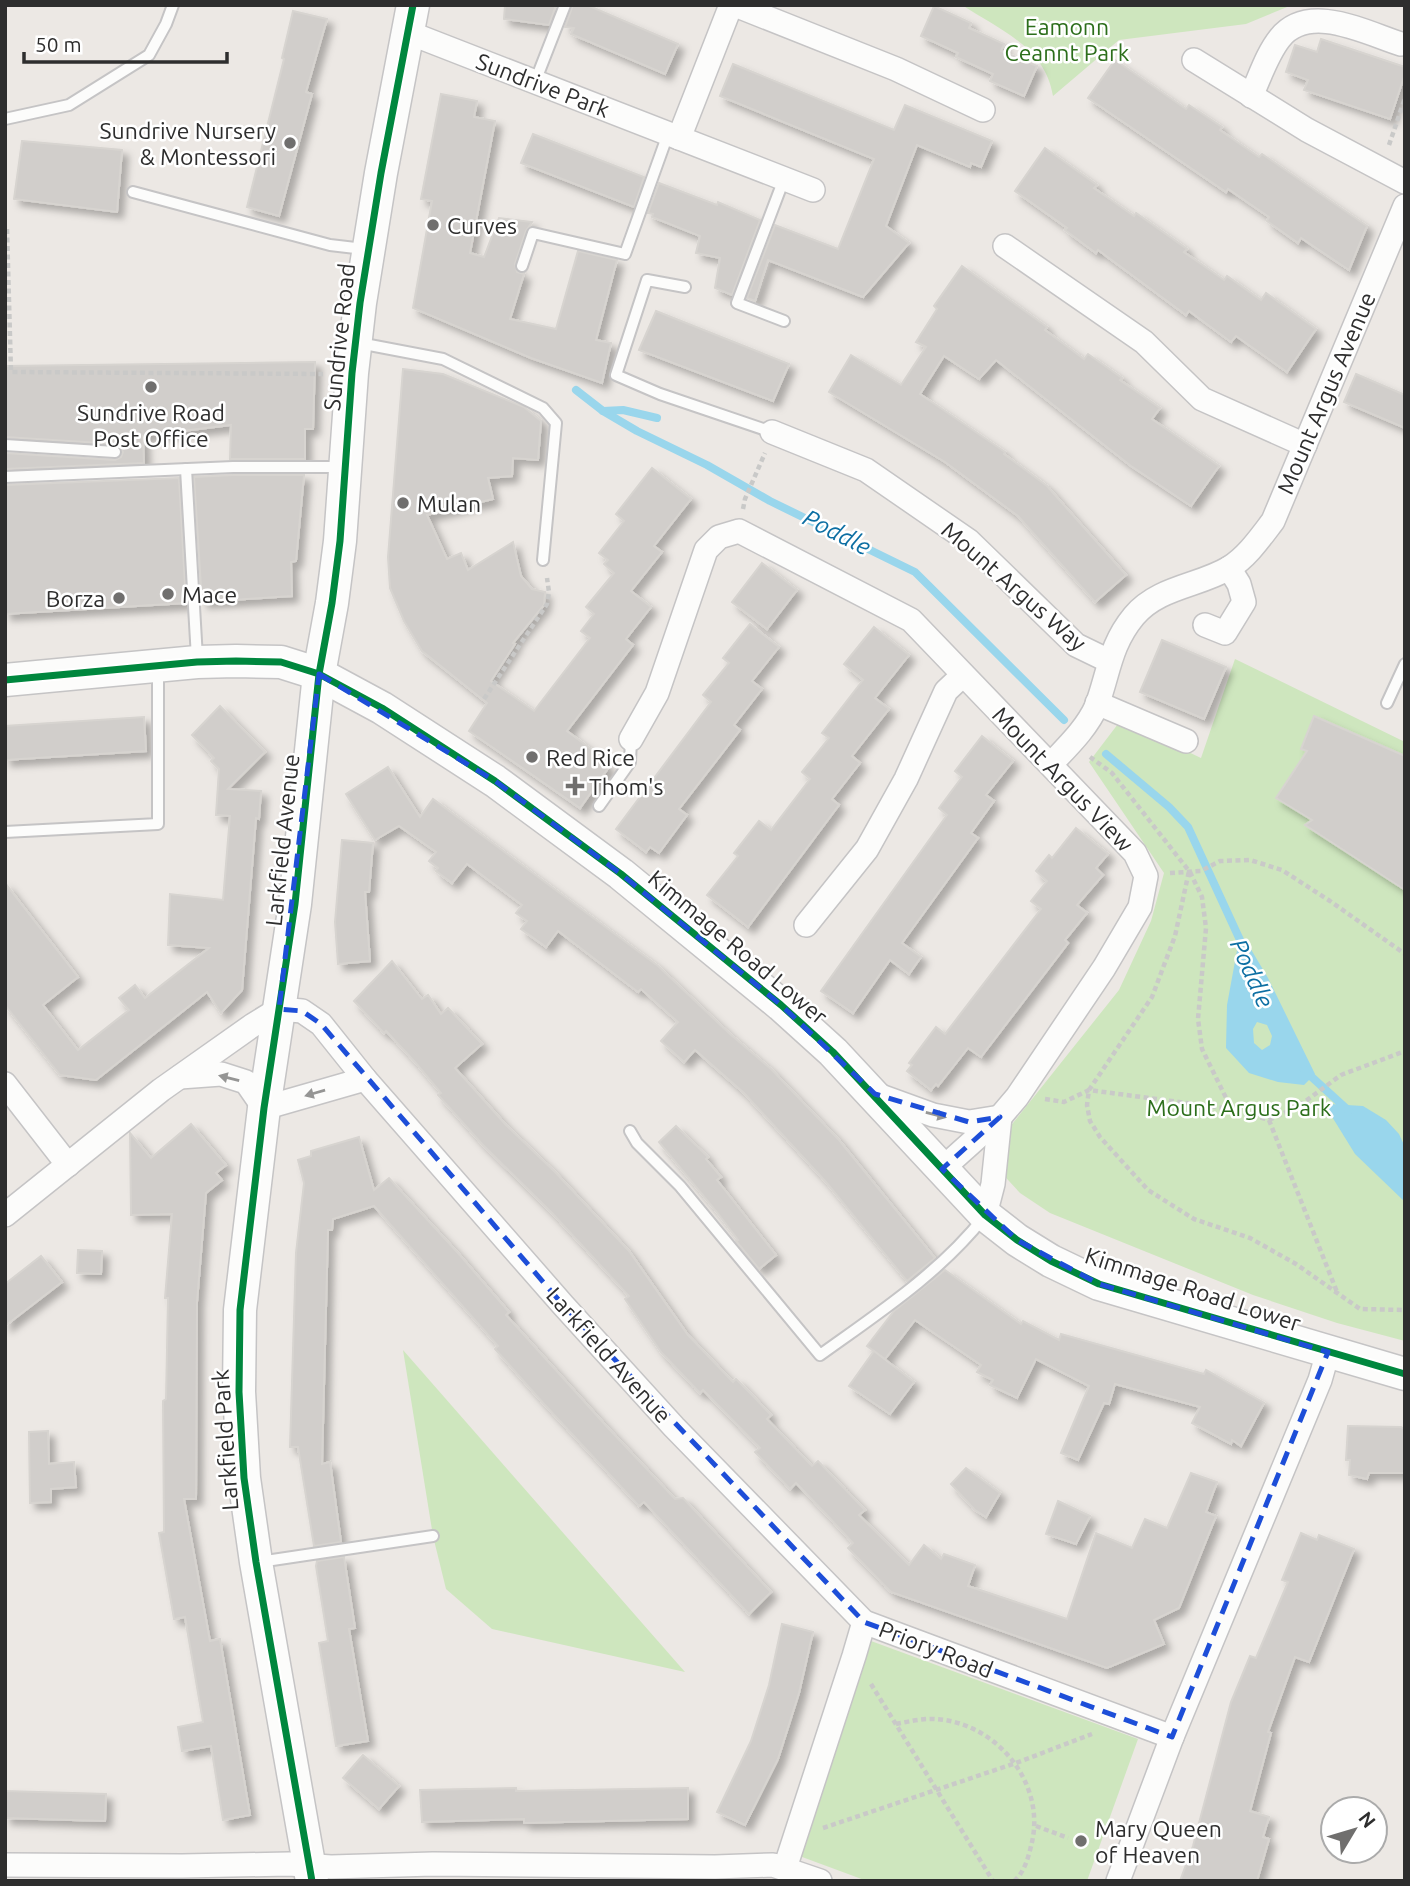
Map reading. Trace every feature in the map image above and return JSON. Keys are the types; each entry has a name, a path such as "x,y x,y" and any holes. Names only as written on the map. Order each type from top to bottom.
{"street":[{"path":"673,136 733,5 896,69 984,110"},
{"name":"Sundrive Park","path":"410,19 535,82 813,190"},
{"name":"Sundrive Road","path":"318,674 335,578 356,342 368,250 410,19"},
{"path":"1251,96 1279,39 1288,30 1307,22 1326,20 1401,44"},
{"path":"1194,60 1307,130 1405,182"},
{"name":"Mount Argus Avenue","path":"1061,753 1093,712 1108,661 1118,638 1135,614 1157,597 1229,568 1248,553 1273,521 1405,206"},
{"path":"1005,246 1144,342 1202,399 1305,445"},
{"name":"Mount Argus Way","path":"772,432 866,470 969,541 1076,645 1108,661"},
{"name":"Mount Argus View","path":"631,739 657,693 706,551 719,537 739,531 911,620 963,675 1061,753 1135,853 1146,876 1140,907 1104,968 1026,1085 1000,1117 942,1169"},
{"path":"1205,625 1225,633 1244,602 1239,584 1229,568"},
{"name":"Kimmage Road Lower","path":"5,680 197,662 281,662 318,674 382,708 495,781 621,874 781,1005 833,1052 985,1215 1017,1240 1051,1261 1099,1284 1405,1374"},
{"name":"Larkfield Avenue","path":"318,674 295,904 279,1009 302,1011 321,1024 365,1079 564,1306 674,1427 864,1622"},
{"path":"806,925 867,849 906,779 946,691 963,675"},
{"path":"1093,712 1186,741"},
{"path":"5,1215 180,1077 279,1009"},
{"name":"Larkfield Park","path":"279,1009 264,1108 240,1310 239,1365 244,1478 256,1562 311,1873"},
{"path":"180,1077 221,1074 246,1082 264,1108 365,1079"},
{"path":"5,1084 68,1165"},
{"path":"875,1094 933,1115 969,1122 1000,1117 993,1184 985,1215"},
{"path":"1118,1881 1172,1737 1320,1380 1328,1352"},
{"name":"Priory Road","path":"785,1868 864,1622 1172,1737"},
{"path":"5,1865 311,1873 433,1864 715,1867 773,1865 820,1881"}],"lane":[{"path":"5,119 69,105 149,55 173,5"},
{"path":"535,82 565,5"},
{"path":"522,266 533,233 625,254 673,136"},
{"path":"784,179 737,303 784,321"},
{"path":"133,192 330,245 368,250"},
{"path":"685,286 647,279 616,375 660,394 772,432"},
{"path":"356,342 443,359 543,408 556,423 543,560"},
{"path":"5,445 115,452"},
{"path":"5,478 186,469 345,467"},
{"path":"186,469 197,662"},
{"path":"1387,703 1402,677 1405,664"},
{"path":"5,832 158,824 158,667"},
{"path":"599,806 630,762 631,739"},
{"path":"630,1131 637,1143 680,1186 820,1355 888,1306 962,1245 985,1215"},
{"path":"256,1562 432,1536"}],"path":[{"path":"1381,169 1405,98"},
{"path":"7,229 11,372 314,374"},
{"path":"746,499 755,481"},
{"path":"484,699 547,604 549,592"},
{"path":"1061,753 1085,752 1112,773 1189,871 1202,897 1206,928 1198,1019 1202,1049 1231,1109"},
{"path":"1146,876 1201,871 1220,861 1250,860 1282,870 1405,954"},
{"path":"1189,871 1175,936 1152,998 1089,1090 1087,1105 1090,1121 1100,1137 1148,1190 1194,1219 1250,1238 1296,1264 1360,1309 1405,1310"},
{"path":"1026,1085 1033,1097 1064,1102 1089,1090 1231,1109 1269,1120 1299,1106 1341,1075 1405,1051"},
{"path":"1269,1120 1337,1293"},
{"path":"854,1656 993,1881"},
{"path":"897,1724 929,1718 962,1724 989,1737 1016,1763 1027,1782 1036,1826 1029,1856 1014,1881"},
{"path":"795,1837 1016,1763 1126,1721"},
{"path":"1036,1826 1068,1838"}],"highlighted area":[{"path":"319,674 495,781 621,874 781,1005 875,1094 969,1122 1000,1117 942,1169 1017,1240 1099,1284 1328,1352 1172,1737 864,1622 563,1305 321,1024 302,1011 279,1009"}],"green space":[{"name":"Eamonn Ceannt Park","path":"962,5 1292,5 1246,24 1119,40 1053,96 1041,65 1031,52 1019,41"},
{"name":"Mount Argus Park","path":"1235,659 1405,742 1405,1341 1337,1323 1253,1295 1050,1213 1020,1193 997,1168 1005,1133 1119,990 1151,921 1164,873 1089,762 1121,720 1201,758"},
{"path":"403,1350 685,1672 492,1629 446,1589 433,1536"},
{"path":"871,1641 1138,1739 1087,1881 867,1881 794,1854"}],"water":[{"path":"1246,941 1268,978 1315,1074 1304,1085 1278,1082 1249,1073 1226,1048 1227,1005 1238,945","holes":["1257,1022 1267,1025 1272,1036 1270,1045 1262,1050 1254,1043 1253,1029"]},
{"path":"1330,1104 1363,1106 1386,1120 1399,1134 1405,1147 1405,1202 1355,1154 1326,1107"}],"building":[{"path":"505,5 556,5 549,25 504,19"},
{"path":"573,5 587,5 678,44 665,74 571,34 574,28 565,27"},
{"path":"934,6 971,23 969,28 1004,44 1001,51 1037,66 1024,96 990,81 993,74 956,57 958,53 921,36"},
{"path":"293,11 327,19 306,92 312,94 279,216 247,207 284,59 282,58"},
{"path":"1321,39 1405,67 1390,119 1304,90 1308,80 1286,72 1295,45 1317,52"},
{"path":"1115,60 1186,109 1189,105 1259,157 1262,154 1367,226 1349,270 1301,238 1298,243 1267,221 1269,217 1228,189 1226,192 1088,98"},
{"path":"733,64 894,130 905,105 992,141 981,167 971,163 970,167 917,145 886,226 909,243 863,297 768,260 755,301 747,298 775,225 838,249 874,159 720,96"},
{"path":"441,94 477,101 474,117 495,121 470,253 484,257 499,218 532,222 526,231 515,264 517,272 524,274 510,319 556,329 578,251 617,260 596,340 611,343 602,383 531,358 413,308 432,201 421,199"},
{"path":"533,134 644,177 634,207 521,163"},
{"path":"22,141 122,150 117,212 14,199"},
{"path":"1045,148 1097,185 1094,188 1134,216 1136,213 1187,249 1184,252 1224,280 1227,276 1261,300 1266,293 1316,329 1287,372 1236,336 1231,342 1189,311 1186,315 1098,250 1096,253 1065,230 1067,228 1015,191"},
{"path":"659,183 717,205 718,202 760,220 732,295 715,288 720,258 696,253 700,236 648,213"},
{"path":"962,266 1047,327 1045,330 1084,359 1088,354 1122,378 1120,380 1160,408 1152,419 1219,466 1191,506 1131,466 996,360 979,379 944,356 920,394 1005,452 1004,454 1047,486 1126,575 1095,602 1018,516 945,462 829,392 851,355 901,385 926,347 916,342 937,309 934,306"},
{"path":"656,311 789,364 773,401 639,350"},
{"path":"315,362 313,429 305,429 305,459 230,459 231,425 143,436 144,463 5,469 5,453 115,460 121,457 123,452 116,444 5,437 5,366"},
{"path":"403,369 443,374 524,407 541,421 538,460 513,458 512,476 488,478 493,499 427,515 447,559 461,553 468,570 513,542 521,576 532,589 545,592 544,605 513,643 515,644 491,681 534,711 590,638 581,631 594,614 586,607 614,573 604,564 608,560 599,553 624,521 616,514 652,468 691,499 654,546 662,552 631,591 651,607 626,639 633,645 567,731 603,758 601,761 609,767 580,808 469,731 487,703 422,651 404,621 390,588 388,557"},
{"path":"1356,374 1405,395 1405,428 1344,402"},
{"path":"304,475 296,561 291,562 292,596 202,602 194,477"},
{"path":"179,478 186,603 5,614 5,485"},
{"path":"762,563 797,590 767,629 732,602"},
{"path":"750,624 779,647 752,681 762,689 734,725 740,730 679,809 687,815 659,853 650,847 646,852 616,829 711,702 703,695 729,663 723,658"},
{"path":"874,627 909,655 875,698 889,709 852,756 860,763 832,799 839,805 748,927 707,895 738,856 734,853 759,821 771,830 810,779 802,772 829,738 822,733 863,680 844,664"},
{"path":"1162,640 1226,667 1204,719 1140,692"},
{"path":"220,706 265,752 228,789 261,791 259,819 256,818 242,990 221,1013 207,992 96,1080 60,1075 5,1005 5,883 78,977 43,1005 78,1050 129,1010 119,998 135,985 145,998 209,948 168,945 170,894 223,900 230,816 216,815 219,769 211,761 214,758 192,735"},
{"path":"1314,716 1405,756 1405,890 1305,825 1312,820 1276,798 1307,751 1301,749"},
{"path":"144,717 146,751 5,760 5,726"},
{"path":"982,736 1013,761 986,795 994,801 971,833 978,838 902,943 921,957 909,974 890,960 853,1013 821,991 947,815 939,808 962,777 955,771"},
{"path":"388,767 420,817 433,799 658,966 771,1069 839,1140 935,1258 907,1281 826,1182 744,1093 695,1050 684,1062 661,1041 678,1022 641,989 638,992 558,931 546,947 521,929 527,921 516,913 522,905 467,864 452,883 436,871 438,868 429,861 436,852 399,826 375,840 346,794"},
{"path":"1076,828 1108,854 1096,868 1103,875 1077,905 1087,913 1065,940 1068,943 981,1057 968,1048 938,1086 936,1084 931,1090 907,1071 912,1065 909,1063 936,1027 945,1034 1041,909 1031,901 1047,881 1036,871 1049,855 1052,858"},
{"path":"342,840 373,843 369,892 365,892 370,961 338,964 335,922"},
{"path":"392,961 422,999 428,995 441,1014 448,1008 482,1044 455,1068 506,1125 555,1172 629,1251 688,1335 733,1382 736,1379 754,1397 771,1415 767,1419 812,1466 818,1461 865,1510 859,1515 909,1565 924,1545 941,1559 944,1554 975,1565 968,1586 1067,1619 1096,1533 1132,1548 1145,1519 1167,1528 1191,1473 1217,1482 1206,1512 1216,1516 1179,1608 1154,1620 1164,1644 1107,1668 891,1592 848,1548 853,1543 825,1513 796,1483 790,1489 755,1452 760,1448 703,1390 700,1393 661,1352 625,1299 629,1296 552,1213 482,1144 438,1095 441,1093 415,1062 354,1001"},
{"path":"191,1124 226,1165 216,1173 222,1180 206,1193 197,1302 196,1499 184,1499 210,1641 220,1639 250,1815 223,1820 211,1746 182,1751 178,1727 203,1722 185,1617 174,1619 159,1533 164,1532 163,1401 166,1399 168,1298 165,1298 172,1214 131,1215 130,1133 151,1158"},
{"path":"676,1126 708,1157 706,1159 721,1177 717,1180 776,1255 759,1269 659,1142"},
{"path":"359,1137 374,1190 389,1178 458,1253 509,1312 506,1315 609,1429 675,1499 683,1498 771,1592 749,1614 644,1502 639,1506 544,1404 495,1349 498,1346 374,1206 333,1219 332,1230 328,1230 322,1464 330,1462 341,1542 314,1546 298,1447 290,1447 296,1253 304,1183 298,1160 311,1156 311,1151"},
{"path":"78,1250 102,1251 101,1274 77,1273"},
{"path":"41,1256 62,1282 5,1326 5,1284"},
{"path":"945,1270 1021,1324 1023,1321 1059,1340 1061,1334 1204,1374 1206,1370 1264,1403 1241,1446 1232,1440 1231,1444 1192,1423 1200,1407 1115,1384 1109,1404 1104,1403 1078,1460 1061,1453 1089,1386 1036,1359 1017,1398 990,1385 993,1380 977,1372 981,1365 915,1320 885,1359 867,1346 894,1311"},
{"path":"874,1351 914,1382 890,1414 849,1386"},
{"path":"1348,1426 1405,1429 1405,1473 1369,1473 1367,1479 1349,1475 1350,1460 1346,1460"},
{"path":"48,1431 49,1464 74,1462 76,1487 51,1489 51,1502 30,1503 29,1432"},
{"path":"966,1468 1000,1493 986,1517 975,1510 951,1484"},
{"path":"1058,1501 1090,1516 1076,1544 1046,1534"},
{"path":"1301,1533 1317,1540 1319,1535 1354,1549 1309,1662 1295,1657 1268,1732 1271,1733 1250,1811 1269,1817 1263,1837 1269,1839 1257,1881 1180,1881 1193,1846 1231,1702 1250,1656 1256,1658 1288,1582 1282,1580"},
{"path":"344,1557 355,1628 349,1629 368,1741 336,1746 319,1643 328,1641 316,1566 317,1561"},
{"path":"782,1624 813,1632 799,1693 778,1759 745,1825 717,1812 751,1741 769,1685"},
{"path":"363,1755 399,1786 379,1809 343,1778"},
{"path":"516,1788 516,1791 688,1788 688,1819 524,1823 524,1819 422,1822 420,1790"},
{"path":"5,1791 106,1794 105,1821 5,1818"}],"waterway":[{"name":"Poddle","path":"576,390 603,411 637,431 707,465 770,501 915,572 1064,720"},
{"path":"603,411 623,410 657,418"},
{"name":"Poddle","path":"1106,754 1169,807 1188,827 1246,953"},
{"name":"Poddle","path":"1304,1070 1349,1111"}],"cycle path":[{"path":"312,1881 256,1562 244,1478 239,1392 240,1310 264,1108 295,904 319,674 340,541 352,373 360,303 413,5"},
{"path":"5,680 197,662 236,661 281,662 319,674 382,708 495,781 621,874 781,1005 833,1052 985,1215 1017,1240 1051,1261 1099,1284 1405,1374"}],"place":[{"name":"Sundrive Nursery & Montessori","path":"290,143"},
{"name":"Curves","path":"433,225"},
{"name":"Sundrive Road Post Office","path":"151,387"},
{"name":"Mulan","path":"403,503"},
{"name":"Mace","path":"168,594"},
{"name":"Borza","path":"119,598"},
{"name":"Red Rice","path":"532,757"},
{"name":"Thom's","path":"575,786"},
{"name":"Mary Queen of Heaven","path":"1081,1841"}]}
